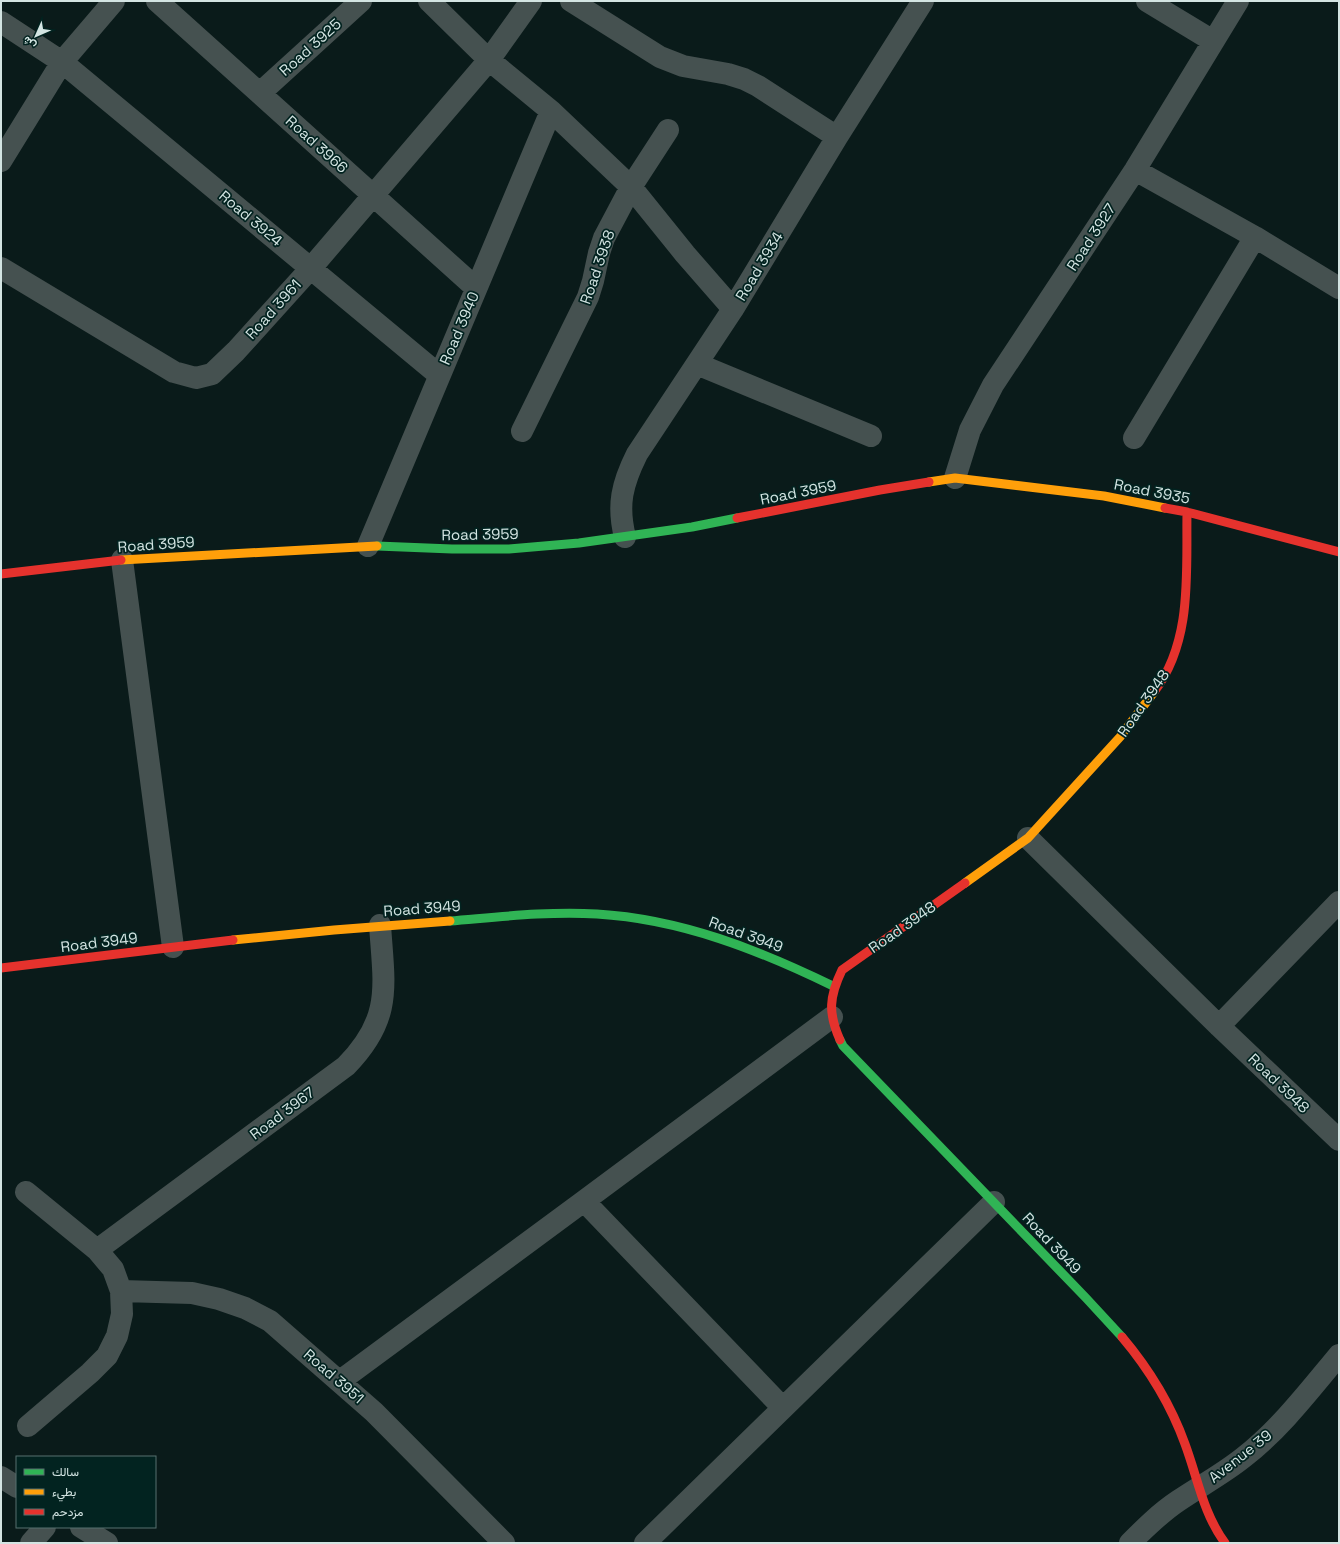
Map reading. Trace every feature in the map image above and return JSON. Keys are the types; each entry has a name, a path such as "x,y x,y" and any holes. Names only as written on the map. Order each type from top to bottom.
{"street":[{"path":"1,161 62,62 114,1"},
{"name":"Road 3966","path":"157,1 476,288"},
{"name":"Road 3925","path":"260,93 361,1"},
{"path":"429,1 490,60 551,111 631,187 733,309"},
{"name":"Road 3961","path":"1,268 174,372 196,378 212,374 236,351 311,268 490,60 531,1"},
{"path":"571,1 648,50 671,62 696,70 728,74 744,79 758,86 837,137"},
{"name":"Road 3934","path":"625,537 621,509 625,481 637,454 733,309 837,137 923,1"},
{"path":"1147,1 1213,41"},
{"name":"Road 3927","path":"955,478 970,430 994,385 1135,170 1238,1"},
{"path":"1,22 62,62"},
{"name":"Road 3924","path":"62,62 439,376"},
{"name":"Road 3940","path":"368,546 551,111"},
{"name":"Road 3938","path":"522,431 588,297 602,245 631,187 668,130"},
{"path":"1135,170 1255,237 1339,288"},
{"path":"1134,438 1255,237"},
{"path":"697,364 871,436"},
{"name":"Road 3935","path":"955,478 1104,496 1187,512 1339,552"},
{"name":"Road 3959","path":"1,574 122,560 368,546 452,549 509,548 579,543 692,527 880,490 955,478"},
{"name":"Road 3948","path":"843,1046 834,1026 831,1007 834,986 842,970 1028,838 1120,737 1164,679 1178,644 1185,605 1187,512"},
{"path":"122,560 173,947"},
{"name":"Road 3948","path":"1028,838 1219,1026 1339,1140"},
{"path":"1219,1026 1339,902"},
{"name":"Road 3949","path":"1,968 173,947 380,925 574,912 619,916 664,923 708,934 751,948 834,986"},
{"name":"Road 3967","path":"97,1250 346,1066 359,1052 370,1037 378,1020 383,1001 384,982 380,925"},
{"path":"340,1381 832,1017"},
{"name":"Road 3949","path":"843,1046 994,1202 1125,1341 1151,1375 1172,1413 1188,1453 1198,1488 1208,1514 1224,1543"},
{"path":"26,1192 97,1250 113,1269 121,1291 122,1314 117,1336 106,1356 90,1373 28,1426"},
{"path":"584,1201 783,1408"},
{"path":"645,1543 994,1202"},
{"name":"Road 3951","path":"121,1291 192,1293 219,1299 245,1308 270,1321 374,1412 504,1543"},
{"name":"Avenue 39","path":"1130,1543 1156,1518 1245,1457 1286,1418 1339,1356"},
{"path":"1,1477 16,1486"},
{"path":"31,1543 44,1528"},
{"path":"83,1528 107,1543"}],"traffic: fast":[{"path":"377,546 452,549 509,549 579,543 692,527 737,518"},
{"path":"450,921 524,915 579,913 628,917 659,922 719,938 777,960 833,986"},
{"path":"840,1040 843,1046 1122,1337"}],"traffic: slow":[{"path":"929,482 955,478 1104,496 1165,508"},
{"path":"121,560 377,546"},
{"path":"965,883 1028,838 1120,737 1154,692"},
{"path":"233,940 450,921"}],"traffic: jam":[{"path":"737,518 929,482"},
{"path":"1165,508 1187,512 1339,552"},
{"path":"1154,692 1167,672 1175,651 1181,628 1185,605 1187,512"},
{"path":"1,574 121,560"},
{"path":"840,1040 833,1021 832,997 842,970 965,883"},
{"path":"1,968 233,940"},
{"path":"1122,1337 1150,1375 1166,1401 1190,1457 1206,1508 1217,1532 1225,1543"}]}
